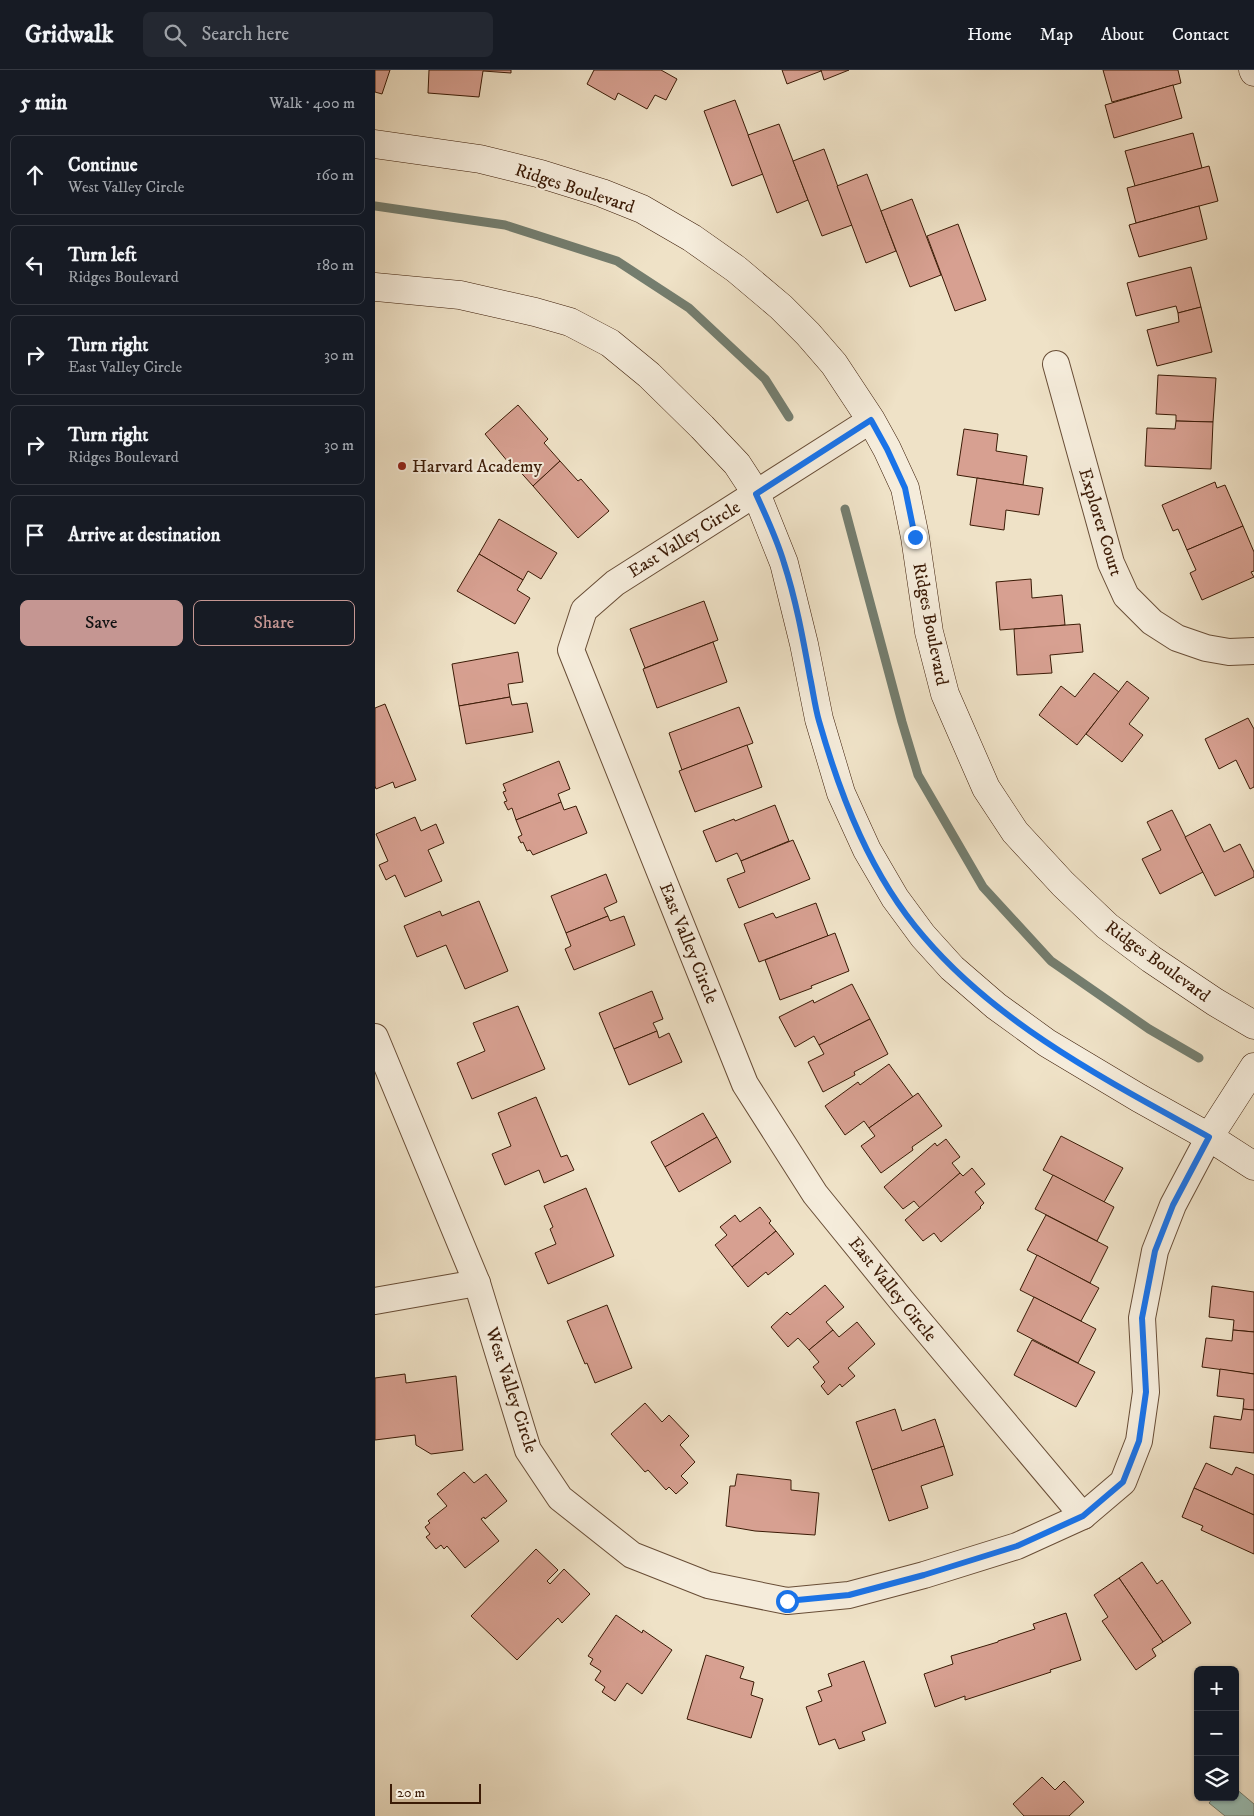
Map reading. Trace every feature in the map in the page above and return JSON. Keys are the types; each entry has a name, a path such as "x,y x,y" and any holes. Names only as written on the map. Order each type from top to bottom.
{"street":[{"name":"Ridges Boulevard","path":"375,144 480,159 541,174 602,193 642,209 692,238 736,269 781,307 808,334 834,364 871,420 905,488 915,537 929,632 945,694 985,788 1015,832 1063,884 1107,926 1151,959 1215,1002 1254,1025"},
{"path":"375,287 460,295 570,322 610,343 649,375 702,427 737,464 756,494 784,563 804,644 819,719 841,793 867,850 895,898 923,936 952,968 996,1006 1047,1043 1209,1137 1254,1166"},
{"name":"Explorer Court","path":"1056,364 1111,562 1126,596 1152,622 1177,638 1206,648 1229,652 1254,651"},
{"name":"East Valley Circle","path":"871,420 615,583 584,610 571,650 745,1084 815,1194 902,1302 1083,1516"},
{"name":"West Valley Circle","path":"375,1037 477,1283 528,1450 560,1498 632,1555 708,1585 787,1601 849,1595 924,1575 1017,1546 1083,1516 1123,1482 1139,1441 1146,1392 1142,1318 1155,1251 1173,1205 1209,1137"},
{"path":"1209,1137 1254,1067"},
{"path":"375,1302 477,1283"}],"water":[{"path":"1239,1791 1254,1804 1254,1816 1225,1816 1209,1803 1211,1801 1239,1801"}],"building":[{"path":"375,70 390,70 382,94 375,92"},
{"path":"429,70 511,70 511,73 483,71 479,97 428,93"},
{"path":"594,70 661,70 677,79 666,100 655,95 647,109 618,93 615,100 587,84"},
{"path":"782,70 821,70 821,71 787,84"},
{"path":"821,70 849,70 824,80"},
{"path":"1103,70 1178,70 1181,83 1112,102"},
{"path":"1173,85 1182,118 1114,138 1105,105"},
{"path":"735,100 763,174 732,186 704,111"},
{"path":"779,124 808,200 777,213 748,135"},
{"path":"1193,133 1202,168 1135,186 1125,151"},
{"path":"824,149 852,225 822,236 793,161"},
{"path":"1209,166 1218,201 1136,223 1127,188"},
{"path":"867,174 896,251 866,263 837,186"},
{"path":"912,199 941,275 910,287 881,211"},
{"path":"1199,206 1207,239 1139,257 1129,225"},
{"path":"958,224 986,300 955,311 927,236"},
{"path":"1191,267 1201,307 1178,313 1176,306 1136,316 1127,283"},
{"path":"1201,307 1212,352 1157,366 1147,330 1179,322 1178,313"},
{"path":"1158,375 1216,378 1213,422 1176,421 1176,415 1156,414"},
{"path":"518,405 548,439 544,443 560,461 533,486 515,466 513,468 485,434"},
{"path":"1176,421 1213,422 1211,469 1145,466 1147,428 1175,429"},
{"path":"964,429 998,434 996,451 1027,456 1023,485 957,475"},
{"path":"560,461 578,481 581,479 609,511 578,538 533,486"},
{"path":"977,478 1043,488 1039,515 1006,510 1004,530 970,525"},
{"path":"1215,482 1217,488 1225,485 1243,526 1187,550 1178,529 1173,531 1162,505"},
{"path":"499,519 557,553 541,579 528,571 523,580 479,554"},
{"path":"1243,526 1254,552 1254,571 1251,572 1254,577 1202,600 1190,573 1196,570 1187,550"},
{"path":"479,554 523,580 517,590 530,598 515,624 457,591"},
{"path":"1031,579 1032,598 1062,595 1065,625 1000,630 996,582"},
{"path":"704,601 718,640 645,668 630,629"},
{"path":"1080,624 1083,652 1050,655 1052,673 1017,675 1014,629"},
{"path":"713,642 727,682 657,708 643,669"},
{"path":"518,652 523,682 508,684 510,697 459,706 452,664"},
{"path":"1094,673 1119,692 1077,745 1039,715 1061,686 1075,697"},
{"path":"1127,681 1149,698 1129,724 1143,735 1122,762 1086,734"},
{"path":"510,697 512,705 527,703 533,732 466,744 459,706"},
{"path":"385,704 416,780 395,788 393,782 376,789 375,708"},
{"path":"739,707 753,743 682,770 669,733"},
{"path":"1248,718 1254,729 1254,787 1250,789 1236,760 1219,769 1205,739"},
{"path":"747,745 762,787 695,812 679,771"},
{"path":"559,761 570,789 558,794 561,802 516,820 512,808 508,810 504,802 507,801 503,792 506,791 503,784"},
{"path":"561,802 564,810 576,806 587,833 533,855 530,850 527,851 523,842 521,843 518,837 522,835 516,820"},
{"path":"775,805 789,841 741,861 737,853 716,862 703,831"},
{"path":"1172,810 1203,872 1160,894 1142,859 1161,850 1147,822"},
{"path":"415,817 421,831 436,824 444,843 428,850 442,881 405,897 395,875 386,880 379,865 388,861 376,834"},
{"path":"1210,824 1224,852 1240,844 1254,872 1254,877 1215,896 1185,837"},
{"path":"793,840 810,879 739,908 727,879 745,872 741,861"},
{"path":"606,874 617,902 604,908 608,916 566,933 551,896"},
{"path":"479,901 508,971 465,989 446,945 417,957 404,926 440,911 442,916"},
{"path":"816,903 828,936 759,962 744,924 773,913 776,918"},
{"path":"608,916 610,921 624,916 635,945 574,970 565,949 571,946 566,933"},
{"path":"835,933 849,971 780,1000 765,960"},
{"path":"852,984 870,1019 819,1045 814,1036 795,1047 779,1017 813,1000 814,1003"},
{"path":"652,991 663,1019 653,1023 657,1031 614,1049 599,1013"},
{"path":"518,1006 545,1069 472,1099 457,1063 485,1051 473,1023"},
{"path":"870,1019 888,1054 854,1072 855,1075 823,1092 808,1062 824,1054 819,1045"},
{"path":"657,1031 659,1038 669,1033 682,1062 629,1085 614,1049"},
{"path":"889,1064 913,1097 869,1128 864,1121 845,1135 825,1106 858,1082 860,1085"},
{"path":"918,1093 942,1126 912,1147 913,1150 881,1173 861,1146 875,1136 869,1128"},
{"path":"536,1097 561,1157 567,1155 574,1170 544,1183 539,1170 505,1185 492,1154 511,1146 498,1113"},
{"path":"703,1113 717,1137 665,1167 651,1142"},
{"path":"1061,1136 1123,1168 1104,1202 1043,1170"},
{"path":"717,1137 731,1162 679,1192 665,1167"},
{"path":"946,1139 960,1157 952,1163 960,1173 920,1208 914,1201 903,1209 884,1187 935,1143 937,1146"},
{"path":"972,1168 985,1184 975,1192 984,1203 981,1208 941,1242 934,1233 923,1241 905,1220 960,1173 963,1176"},
{"path":"1053,1175 1114,1207 1097,1241 1035,1209"},
{"path":"586,1188 614,1256 548,1284 535,1253 556,1244 550,1229 553,1227 544,1206"},
{"path":"760,1207 776,1231 732,1267 715,1245 727,1235 720,1227 735,1215 740,1222"},
{"path":"1046,1215 1108,1247 1090,1283 1027,1250"},
{"path":"776,1231 794,1254 768,1275 766,1272 748,1287 732,1267"},
{"path":"1037,1255 1099,1288 1081,1321 1020,1290"},
{"path":"825,1285 844,1307 826,1322 833,1330 809,1350 798,1338 788,1347 771,1327 787,1312 790,1315"},
{"path":"1212,1286 1254,1292 1254,1332 1233,1330 1234,1320 1209,1317"},
{"path":"1034,1297 1096,1329 1078,1363 1017,1331"},
{"path":"607,1305 632,1368 595,1383 567,1321"},
{"path":"857,1322 875,1344 848,1368 855,1376 842,1387 840,1384 828,1395 821,1386 825,1382 813,1367 819,1362 809,1350 833,1330 839,1337"},
{"path":"1233,1330 1254,1332 1254,1374 1202,1367 1206,1338 1232,1341"},
{"path":"1032,1340 1095,1372 1076,1407 1014,1375"},
{"path":"1220,1369 1254,1374 1254,1410 1243,1409 1244,1399 1217,1396"},
{"path":"405,1374 406,1383 456,1376 463,1450 431,1454 416,1445 415,1435 375,1440 375,1378"},
{"path":"645,1403 662,1422 669,1415 689,1436 680,1445 695,1462 681,1476 688,1483 676,1494 669,1487 666,1490 648,1470 645,1472 611,1434"},
{"path":"895,1409 902,1431 935,1419 944,1446 872,1470 856,1422"},
{"path":"1243,1409 1254,1410 1254,1453 1210,1448 1214,1416 1241,1420"},
{"path":"944,1446 953,1475 921,1486 928,1508 889,1521 872,1470"},
{"path":"1206,1463 1232,1475 1236,1467 1254,1475 1254,1515 1194,1488"},
{"path":"464,1472 474,1483 486,1474 507,1501 485,1519 484,1517 481,1519 499,1541 465,1568 447,1546 444,1549 441,1545 436,1549 426,1537 430,1534 425,1527 430,1523 428,1521 447,1506 437,1494"},
{"path":"737,1474 791,1480 791,1490 819,1493 815,1535 755,1531 726,1526 730,1486 735,1486"},
{"path":"1194,1488 1254,1515 1254,1554 1201,1530 1203,1526 1182,1517"},
{"path":"536,1549 558,1570 547,1581 550,1584 564,1569 590,1594 562,1623 558,1618 517,1660 471,1616"},
{"path":"1142,1562 1157,1584 1162,1580 1191,1623 1163,1642 1119,1578"},
{"path":"1119,1578 1163,1642 1152,1649 1156,1656 1136,1670 1102,1621 1108,1617 1094,1595"},
{"path":"1066,1613 1081,1660 1050,1670 1051,1672 965,1700 965,1696 935,1707 924,1674 953,1664 951,1656 1035,1629 1033,1624"},
{"path":"616,1615 642,1633 643,1630 672,1650 642,1694 627,1683 615,1701 602,1692 605,1687 595,1680 601,1671 590,1664 593,1659 588,1656"},
{"path":"706,1655 744,1667 740,1678 754,1682 751,1695 763,1699 751,1738 687,1719"},
{"path":"864,1661 886,1723 862,1732 865,1740 839,1749 835,1739 819,1745 806,1707 822,1701 818,1691 832,1686 828,1674"},
{"path":"1042,1777 1055,1790 1064,1781 1084,1802 1069,1816 1024,1816 1013,1804"}],"waterway":[{"path":"375,206 505,225 617,261 689,308 765,379 789,417"},
{"path":"845,509 918,775 983,887 1051,961 1149,1029 1199,1058"}],"place":[{"name":"Harvard Academy","path":"402,466"}],"route":[{"path":"787,1601 849,1595 924,1575 1017,1546 1083,1516 1123,1482 1139,1441 1146,1392 1142,1318 1155,1251 1173,1205 1209,1137 1047,1043 996,1006 952,968 923,936 895,898 867,850 841,793 819,719 804,644 784,563 756,494 871,420 905,488 915,537"}]}
